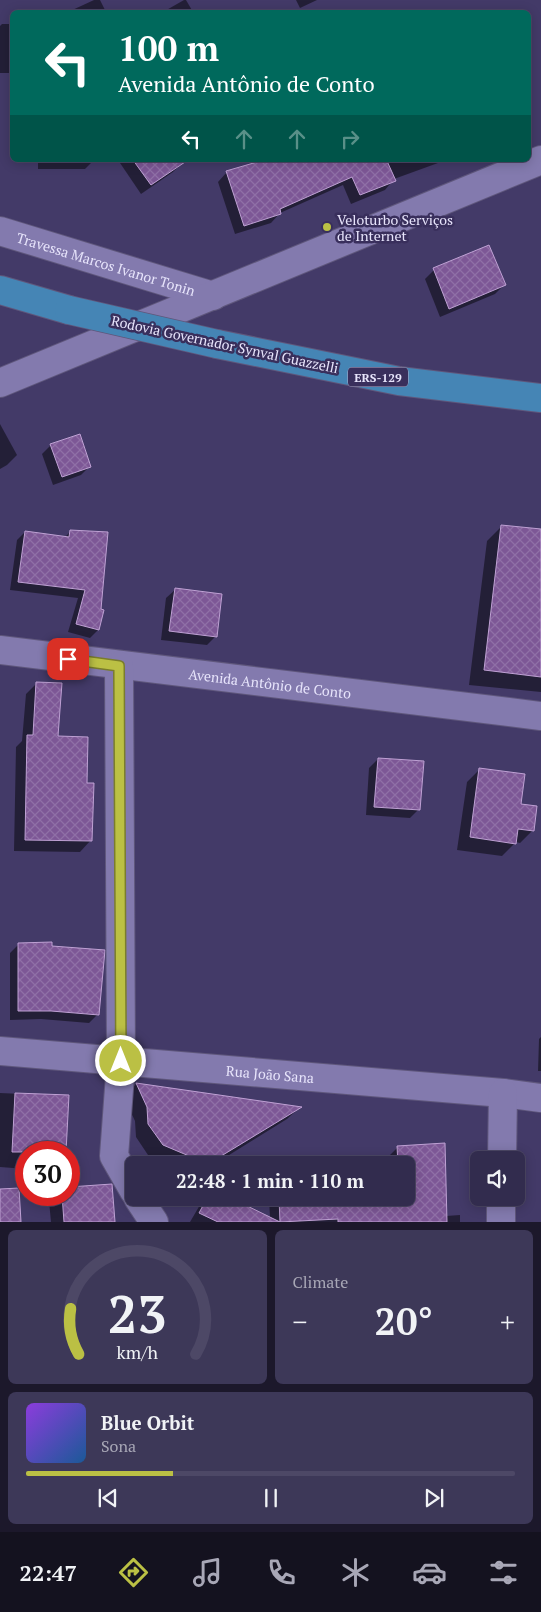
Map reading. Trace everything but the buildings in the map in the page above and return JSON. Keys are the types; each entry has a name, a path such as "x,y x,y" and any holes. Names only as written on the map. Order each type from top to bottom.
{"main road":[{"name":"Rodovia Governador Synval Guazzelli","path":"0,290 69,310 217,344 399,381 541,398"}],"street":[{"path":"0,383 541,160"},
{"name":"Travessa Marcos Ivanor Tonin","path":"0,230 213,296"},
{"name":"Avenida Antônio de Conto","path":"0,650 541,716"},
{"path":"119,666 121,1061 114,1156 125,1175"},
{"name":"Rua João Sana","path":"0,1050 503,1093 541,1098"},
{"path":"502,1151 503,1093"},
{"path":"143,1206 154,1222"},
{"path":"501,1206 501,1222"}],"place":[{"name":"Veloturbo Serviços de Internet","path":"327,227"}],"route":[{"path":"68,659 119,666 121,1061"}]}
